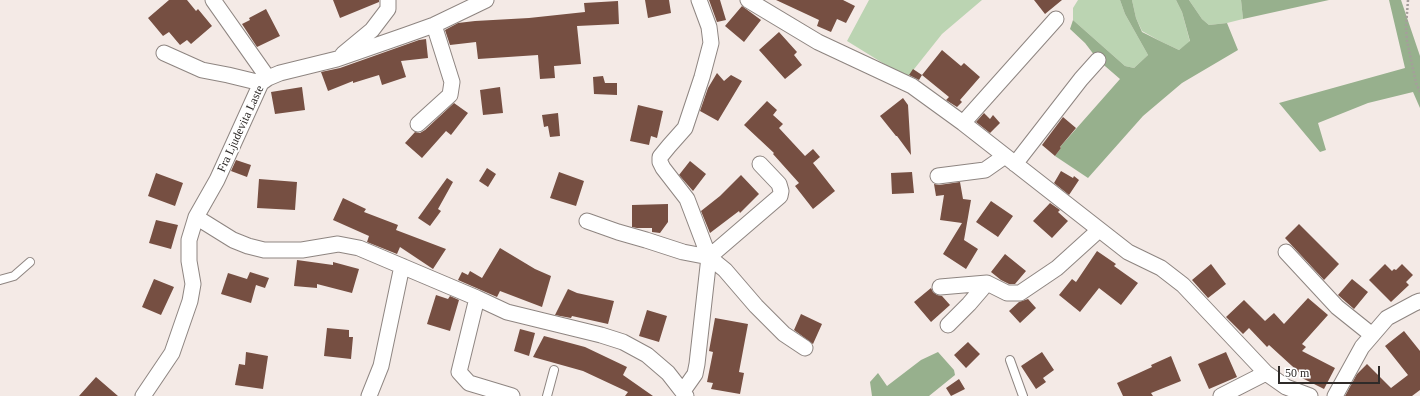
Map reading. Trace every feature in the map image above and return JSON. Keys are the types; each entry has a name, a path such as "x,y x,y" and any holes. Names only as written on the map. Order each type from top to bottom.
{"street":[{"path":"214,0 265,81"},
{"path":"337,59 372,30 388,8 388,0"},
{"path":"196,217 233,240 264,250 302,250 338,244 359,248 507,312 601,335 623,342 647,355 668,373 685,393 695,374 697,364 709,257 687,199 663,168 660,162 660,157 685,128 702,77 711,43 708,27 699,0"},
{"path":"748,0 818,42 912,86 963,123 1128,252 1161,268 1183,285 1266,373 1286,387 1310,396"},
{"name":"Fra Ljudevita Laste","path":"143,396 172,354 190,301 193,284 189,261 189,240 196,217 217,180 265,81 280,73 337,59 434,25 482,1"},
{"path":"963,123 1056,19"},
{"path":"418,124 450,95 452,82 434,25"},
{"path":"164,53 202,70 265,81"},
{"path":"938,176 985,170 1010,160 1098,60"},
{"path":"709,257 780,196 781,191 779,184 760,164"},
{"path":"587,220 618,232 684,252 709,257 725,270 756,306 784,334 805,348"},
{"path":"940,287 987,283 1007,292 1020,293 1057,268 1099,230"},
{"path":"1286,252 1337,306 1372,335"},
{"path":"369,396 381,366 402,266"},
{"path":"948,325 987,283"},
{"path":"477,298 459,372 469,383 512,396"},
{"path":"1335,396 1362,347 1387,318 1420,301"},
{"path":"1221,396 1266,373"}],"lane":[{"path":"0,280 14,276 30,262"},
{"path":"1010,360 1023,396"},
{"path":"546,396 554,370"}],"path":[{"path":"1408,0 1406,27 1407,41 1416,83 1420,92"}],"green space":[{"path":"869,0 982,0 942,34 907,78 847,41"},
{"path":"1078,0 1120,0 1125,14 1148,55 1134,68 1125,66 1073,20 1073,8"},
{"path":"1120,0 1132,0 1136,18 1142,32 1179,50 1190,41 1182,12 1176,0 1189,0 1202,19 1209,25 1227,23 1238,50 1182,83 1143,116 1088,178 1055,156 1061,148 1060,147 1120,79 1098,60 1085,43 1070,29 1073,20 1125,66 1134,68 1148,55 1125,14"},
{"path":"1132,0 1176,0 1182,12 1190,42 1179,50 1142,31 1136,18"},
{"path":"1189,0 1241,0 1243,19 1209,25 1202,19"},
{"path":"1241,0 1329,0 1243,19"},
{"path":"1389,0 1401,0 1420,56 1420,108 1413,92 1368,103 1318,123 1326,150 1320,152 1279,103 1405,68"},
{"path":"938,352 954,370 955,375 929,396 872,396 870,382 878,373 887,386 921,360"}],"building":[{"path":"169,0 187,0 196,11 198,9 212,26 191,44 187,40 180,45 169,32 163,36 148,18"},
{"path":"333,0 379,0 379,2 340,18"},
{"path":"645,0 669,0 671,13 648,18"},
{"path":"709,0 720,0 726,20 717,22"},
{"path":"776,0 843,0 855,6 846,23 837,19 831,32 817,26 819,20"},
{"path":"1034,0 1062,0 1045,14"},
{"path":"618,1 619,24 577,26 581,64 554,66 555,78 540,79 538,55 478,59 476,42 450,45 445,30 458,23 585,12 584,3"},
{"path":"742,6 761,20 744,42 725,26"},
{"path":"266,9 280,36 257,47 242,24 250,20 249,18"},
{"path":"779,32 797,52 794,55 802,65 785,79 759,50"},
{"path":"426,39 428,58 401,61 406,77 382,85 379,75 353,83 353,81 328,91 321,72 340,68 419,40"},
{"path":"942,50 961,66 964,63 980,77 960,100 962,102 957,107 946,100 949,97 922,75"},
{"path":"913,69 922,75 919,80 909,75"},
{"path":"717,73 724,81 731,75 742,81 718,121 700,111 708,88"},
{"path":"603,76 605,83 617,83 617,95 594,94 593,77"},
{"path":"302,87 305,110 275,114 271,92"},
{"path":"500,87 503,113 483,115 480,90"},
{"path":"903,98 908,105 911,155 880,116"},
{"path":"767,101 777,110 773,115 783,124 779,128 805,156 813,149 820,157 813,163 835,191 813,209 795,186 799,183 773,154 774,153 744,125"},
{"path":"454,103 468,113 451,135 446,131 422,158 405,143 415,132 420,133 425,130"},
{"path":"638,105 663,111 657,138 651,136 649,145 630,141"},
{"path":"558,113 560,136 550,137 548,126 544,127 542,115"},
{"path":"984,113 990,119 993,115 1000,123 990,133 976,122"},
{"path":"1063,117 1076,128 1060,147 1061,148 1055,156 1042,145"},
{"path":"236,160 251,165 247,177 231,171"},
{"path":"690,161 706,174 693,191 679,175"},
{"path":"487,168 496,174 488,187 479,181"},
{"path":"1061,171 1073,178 1074,176 1079,180 1069,195 1054,183"},
{"path":"559,172 584,181 576,206 550,198"},
{"path":"912,172 914,193 892,194 891,173"},
{"path":"156,173 183,183 175,206 148,196"},
{"path":"741,175 759,194 740,213 739,211 710,233 701,211 720,196"},
{"path":"447,178 453,182 438,209 441,211 430,226 418,218"},
{"path":"259,179 297,182 295,210 257,208"},
{"path":"960,182 963,199 971,200 964,240 978,249 966,269 943,254 962,223 940,220 944,195 936,196 934,184 939,185"},
{"path":"343,198 366,209 364,212 398,225 396,230 446,249 433,269 400,247 397,254 367,242 369,236 333,220"},
{"path":"991,201 1013,216 998,237 976,222"},
{"path":"1050,203 1060,210 1058,212 1068,221 1052,238 1033,221"},
{"path":"668,204 668,222 660,233 652,232 652,228 632,227 632,205"},
{"path":"156,220 178,225 171,249 149,243"},
{"path":"1299,224 1339,264 1324,280 1285,238"},
{"path":"500,248 535,269 551,276 542,307 500,291 497,297 458,280 462,272 468,275 470,271 482,278"},
{"path":"1097,251 1116,264 1114,266 1138,283 1121,305 1099,288 1080,312 1059,295 1072,279 1076,282"},
{"path":"1005,254 1026,271 1015,284 1009,284 1001,280 991,272"},
{"path":"297,260 333,265 333,262 359,269 352,293 317,284 317,288 294,286"},
{"path":"1211,264 1226,284 1208,298 1192,280"},
{"path":"1385,264 1392,271 1394,269 1396,270 1402,264 1413,275 1406,282 1409,285 1391,302 1369,280"},
{"path":"250,272 269,278 265,288 256,285 251,303 221,294 228,273 247,279"},
{"path":"154,279 174,287 161,315 142,307"},
{"path":"1352,279 1368,292 1354,309 1338,295"},
{"path":"931,288 933,292 942,296 950,305 931,322 914,302"},
{"path":"568,289 577,293 614,301 608,324 572,316 571,318 555,315"},
{"path":"436,295 448,299 450,296 459,300 450,331 427,324"},
{"path":"1308,298 1328,315 1302,344 1306,347 1302,351 1335,368 1324,389 1302,378 1303,376 1269,345 1267,347 1249,328 1243,334 1226,317 1244,300 1265,321 1274,313 1284,324"},
{"path":"1028,299 1036,308 1020,323 1009,311 1019,302"},
{"path":"647,310 667,316 659,342 639,336"},
{"path":"801,314 822,324 813,344 794,330"},
{"path":"715,318 748,324 739,372 744,373 740,394 711,389 713,383 707,382 713,352 709,351"},
{"path":"327,328 349,330 349,337 353,337 351,359 324,356"},
{"path":"520,329 535,333 529,356 514,351"},
{"path":"1404,331 1420,351 1420,390 1412,396 1345,396 1357,374 1367,364 1391,388 1408,375 1385,346"},
{"path":"544,336 585,347 627,367 623,375 653,396 625,396 628,392 583,371 533,357"},
{"path":"968,342 980,354 966,368 954,355"},
{"path":"246,352 268,356 263,389 235,385 239,364 245,365"},
{"path":"1042,352 1054,370 1043,378 1046,382 1036,389 1021,366"},
{"path":"1226,352 1237,377 1209,389 1198,364"},
{"path":"1171,356 1181,381 1151,393 1153,396 1123,396 1117,383 1152,367 1151,365"},
{"path":"96,377 118,396 79,396"},
{"path":"959,379 965,389 951,396 946,388"}]}
